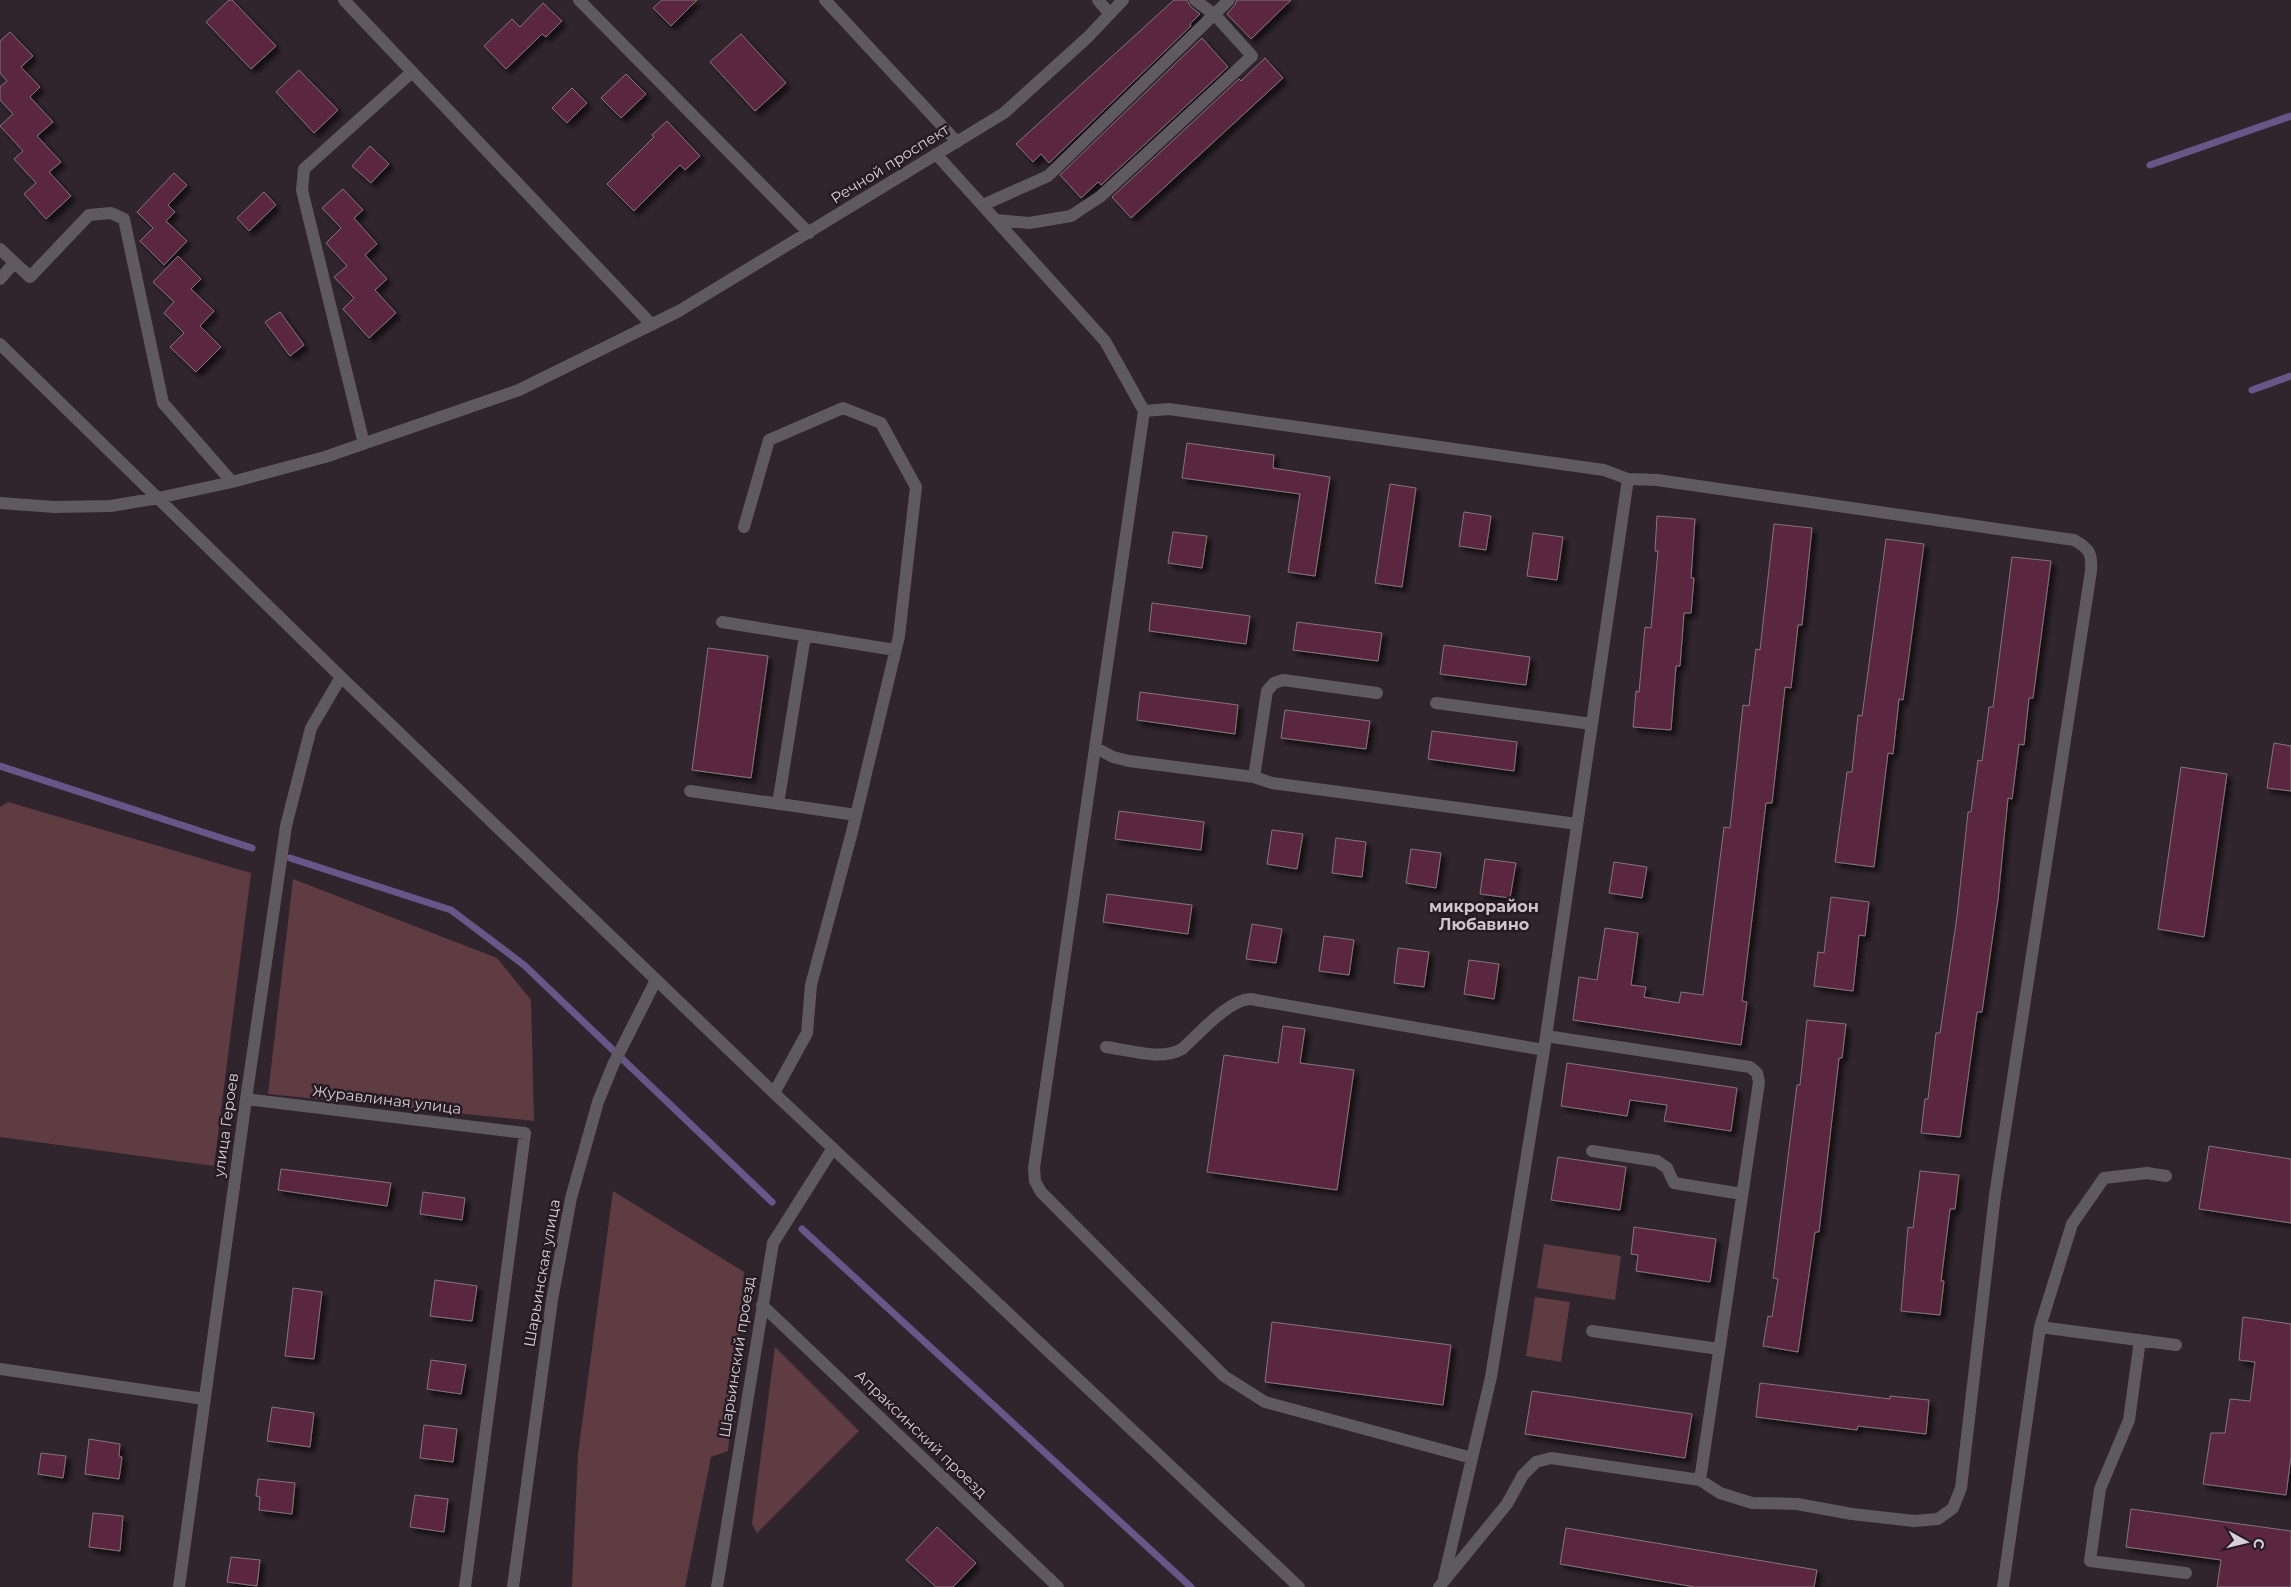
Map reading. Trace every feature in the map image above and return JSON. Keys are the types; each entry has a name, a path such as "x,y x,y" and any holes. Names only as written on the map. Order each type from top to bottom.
{"street":[{"path":"344,0 652,325"},
{"path":"579,0 809,233"},
{"path":"825,0 957,142"},
{"path":"1098,0 1110,14"},
{"name":"Речной проспект","path":"158,498 232,482 325,457 519,390 679,312 1004,113 1088,37 1123,0"},
{"path":"996,220 1029,223 1071,216 1100,196 1252,56 1215,15 1195,0"},
{"path":"983,205 1048,176 1229,0"},
{"path":"364,444 302,190 304,168 412,72"},
{"path":"936,154 1105,341 1144,411 1034,1168 1035,1181 1041,1192 1224,1376 1265,1402 1472,1458"},
{"path":"0,249 30,277 88,215 111,213 124,219 163,403 232,482"},
{"path":"0,279 14,263"},
{"path":"0,344 341,677 774,1093 1299,1587"},
{"path":"744,527 769,440 843,408 881,423 916,487 895,650 856,815 811,985 807,1033 774,1093"},
{"path":"1144,411 1169,409 1378,437 1604,470 1628,479 1657,480 2074,540 2087,547 2092,556 1995,1196 1961,1488 1953,1508 1938,1519 1914,1521 1852,1514 1797,1504 1752,1503 1720,1493 1700,1480 1551,1458 1536,1462 1523,1475 1507,1504 1441,1584"},
{"path":"1441,1584 1491,1377 1544,1050 1628,479"},
{"path":"0,503 56,507 111,506 158,498"},
{"path":"722,622 895,650"},
{"path":"778,804 805,636"},
{"name":"улица Героев","path":"179,1587 246,1099 286,826 311,728 341,677"},
{"path":"1254,777 1267,691 1274,683 1283,680 1377,693"},
{"path":"1436,703 1592,724"},
{"path":"1096,748 1113,757 1254,777 1272,783 1577,824"},
{"path":"690,791 856,815"},
{"name":"Шарьинская улица","path":"513,1587 552,1300 571,1198 598,1102 612,1065 656,980"},
{"path":"1106,1047 1174,1054 1231,1005 1240,999 1250,999 1544,1050"},
{"path":"1546,1036 1750,1067 1757,1072 1759,1082 1700,1480"},
{"name":"Журавлиная улица","path":"246,1099 525,1133 465,1587"},
{"name":"Шарьинский проезд","path":"717,1587 773,1243 833,1148"},
{"path":"1592,1151 1657,1161 1667,1168 1674,1183 1742,1194"},
{"path":"2003,1587 2040,1327 2072,1224 2104,1178 2147,1173 2166,1176"},
{"name":"Апраксинский проезд","path":"762,1305 1058,1587"},
{"path":"2040,1327 2176,1345"},
{"path":"1592,1331 1719,1349"},
{"path":"2140,1340 2129,1420 2100,1490 2090,1561 2186,1573"},
{"path":"0,1369 204,1399"}],"shaded area":[{"path":"8,802 251,873 214,1166 0,1137 0,807"},
{"path":"293,879 497,958 531,1000 534,1121 268,1094"},
{"path":"613,1191 744,1272 728,1451 711,1457 685,1587 572,1587 578,1454"},
{"path":"1544,1244 1621,1256 1615,1300 1537,1288"},
{"path":"1535,1297 1570,1302 1561,1362 1526,1356"},
{"path":"775,1347 859,1431 757,1533 752,1524"}],"building":[{"path":"229,0 232,0 276,46 251,69 206,22"},
{"path":"662,0 697,0 671,26 653,8"},
{"path":"1174,0 1187,0 1190,6 1200,14 1190,24 1191,26 1049,163 1041,154 1033,162 1016,144"},
{"path":"1237,0 1291,0 1251,39 1227,14"},
{"path":"543,3 562,21 546,37 542,34 506,69 484,46 512,19 520,27"},
{"path":"10,32 33,56 21,67 40,87 30,97 53,122 37,136 61,162 49,172 71,196 46,219 24,194 36,183 14,159 23,151 0,126 13,114 0,100 0,87 7,81 0,73 0,41"},
{"path":"741,34 786,83 755,111 710,62"},
{"path":"1202,38 1228,67 1101,185 1098,182 1081,198 1060,175"},
{"path":"1265,58 1283,78 1131,218 1112,197 1239,79 1241,81"},
{"path":"299,70 338,110 314,133 276,92"},
{"path":"626,74 646,94 621,118 601,98"},
{"path":"572,88 587,103 567,123 552,108"},
{"path":"667,121 700,156 685,170 680,165 634,211 607,184 654,137 652,135"},
{"path":"370,146 389,164 371,183 352,166"},
{"path":"174,173 187,185 168,205 175,212 166,221 187,241 164,265 140,241 153,228 137,212"},
{"path":"343,189 363,210 354,218 377,244 365,255 387,279 375,290 396,313 369,338 343,309 354,298 334,277 347,266 326,243 341,228 322,208"},
{"path":"264,192 276,205 249,231 237,218"},
{"path":"178,256 201,279 191,289 214,311 200,326 221,347 196,372 170,347 184,333 164,313 174,302 153,282"},
{"path":"280,312 304,345 290,356 265,322"},
{"path":"1187,443 1274,455 1273,468 1330,477 1315,576 1288,572 1300,494 1182,478"},
{"path":"1390,484 1416,488 1402,587 1375,583"},
{"path":"1464,512 1491,516 1486,550 1459,546"},
{"path":"1657,516 1695,519 1691,578 1694,578 1691,613 1684,613 1680,666 1676,666 1671,730 1633,727 1636,691 1639,692 1645,627 1651,628 1658,551 1655,551"},
{"path":"1774,524 1812,528 1802,625 1798,625 1791,688 1785,687 1772,803 1766,803 1742,1001 1747,1002 1741,1045 1573,1020 1579,977 1597,980 1605,928 1638,933 1631,985 1646,987 1644,997 1679,1003 1681,992 1703,995 1724,827 1730,828 1743,705 1749,706 1756,649 1760,650"},
{"path":"1173,532 1207,536 1202,568 1168,563"},
{"path":"1533,533 1563,537 1557,580 1527,576"},
{"path":"1886,539 1924,544 1903,700 1899,699 1893,754 1888,753 1874,867 1835,862 1847,772 1852,772 1858,715 1862,716"},
{"path":"2012,557 2051,561 2033,698 2029,698 2024,745 2019,744 2012,799 2008,798 1998,899 1982,1012 1977,1012 1960,1137 1921,1133 1925,1099 1928,1099 1936,1033 1940,1033 1957,916 1968,812 1971,812 1978,760 1982,761 1989,707 1993,707"},
{"path":"1152,603 1250,616 1246,644 1149,631"},
{"path":"1297,622 1382,633 1378,661 1293,650"},
{"path":"1444,645 1530,657 1526,685 1440,674"},
{"path":"708,648 768,656 751,778 692,770"},
{"path":"1140,692 1238,705 1235,734 1137,720"},
{"path":"1285,710 1370,721 1366,749 1281,738"},
{"path":"1432,731 1517,742 1514,771 1428,759"},
{"path":"2274,743 2291,746 2291,791 2267,788"},
{"path":"2181,767 2227,774 2204,937 2158,929"},
{"path":"1119,811 1204,822 1201,850 1115,839"},
{"path":"1272,830 1303,834 1297,869 1267,864"},
{"path":"1336,838 1366,842 1362,877 1332,873"},
{"path":"1411,849 1441,853 1436,888 1406,883"},
{"path":"1485,859 1516,863 1510,898 1480,894"},
{"path":"1614,862 1647,867 1642,898 1609,893"},
{"path":"1107,894 1192,905 1188,934 1103,922"},
{"path":"1831,897 1869,902 1865,936 1859,935 1853,991 1814,986 1818,952 1824,953"},
{"path":"1252,924 1282,929 1276,963 1246,959"},
{"path":"1324,936 1354,940 1349,975 1319,971"},
{"path":"1398,948 1429,952 1424,987 1394,983"},
{"path":"1469,960 1499,964 1494,999 1464,994"},
{"path":"1807,1020 1846,1024 1842,1058 1839,1058 1819,1232 1815,1232 1798,1352 1763,1346 1768,1316 1772,1317 1778,1279 1773,1278 1797,1085 1800,1085"},
{"path":"1283,1026 1305,1029 1300,1063 1354,1070 1337,1190 1207,1172 1224,1055 1278,1063"},
{"path":"1567,1063 1737,1088 1731,1131 1664,1121 1667,1105 1630,1100 1627,1116 1561,1106"},
{"path":"2209,1146 2291,1159 2291,1223 2199,1209"},
{"path":"1558,1157 1626,1167 1620,1210 1551,1200"},
{"path":"281,1169 391,1183 387,1206 278,1190"},
{"path":"1920,1171 1959,1175 1955,1209 1950,1209 1941,1281 1944,1281 1940,1315 1901,1311 1908,1227 1913,1228"},
{"path":"423,1192 465,1198 462,1220 420,1214"},
{"path":"1634,1227 1716,1239 1710,1282 1636,1271 1638,1255 1631,1254"},
{"path":"435,1280 477,1286 472,1321 430,1316"},
{"path":"293,1288 322,1292 314,1359 285,1356"},
{"path":"2243,1317 2291,1324 2291,1456 2286,1495 2203,1484 2211,1433 2225,1433 2230,1399 2250,1401 2255,1362 2239,1360"},
{"path":"1272,1322 1451,1345 1443,1405 1265,1382"},
{"path":"431,1360 466,1365 461,1394 427,1389"},
{"path":"1760,1383 1890,1399 1890,1396 1929,1400 1926,1434 1858,1426 1857,1430 1756,1417"},
{"path":"1532,1391 1692,1414 1685,1458 1525,1434"},
{"path":"272,1407 314,1413 310,1447 267,1441"},
{"path":"424,1425 457,1429 453,1462 420,1458"},
{"path":"89,1439 120,1444 119,1456 122,1457 119,1479 85,1474"},
{"path":"41,1453 66,1456 63,1478 38,1474"},
{"path":"258,1479 295,1483 292,1514 259,1510 260,1497 256,1496"},
{"path":"415,1495 448,1499 444,1532 410,1527"},
{"path":"2131,1509 2291,1531 2291,1587 2217,1587 2221,1560 2126,1547"},
{"path":"93,1513 123,1516 120,1551 89,1547"},
{"path":"937,1527 976,1563 953,1587 936,1587 906,1560"},
{"path":"1566,1528 1817,1570 1814,1587 1695,1587 1560,1564"},
{"path":"231,1557 260,1560 257,1586 227,1582"}],"waterway":[{"path":"2150,165 2291,116"},
{"path":"2252,390 2291,376"},
{"path":"0,766 252,848"},
{"path":"290,858 451,910 524,965 772,1202"},
{"path":"802,1229 1191,1587"}],"district":[{"name":"микрорайон Любавино","path":"1484,915"}]}
